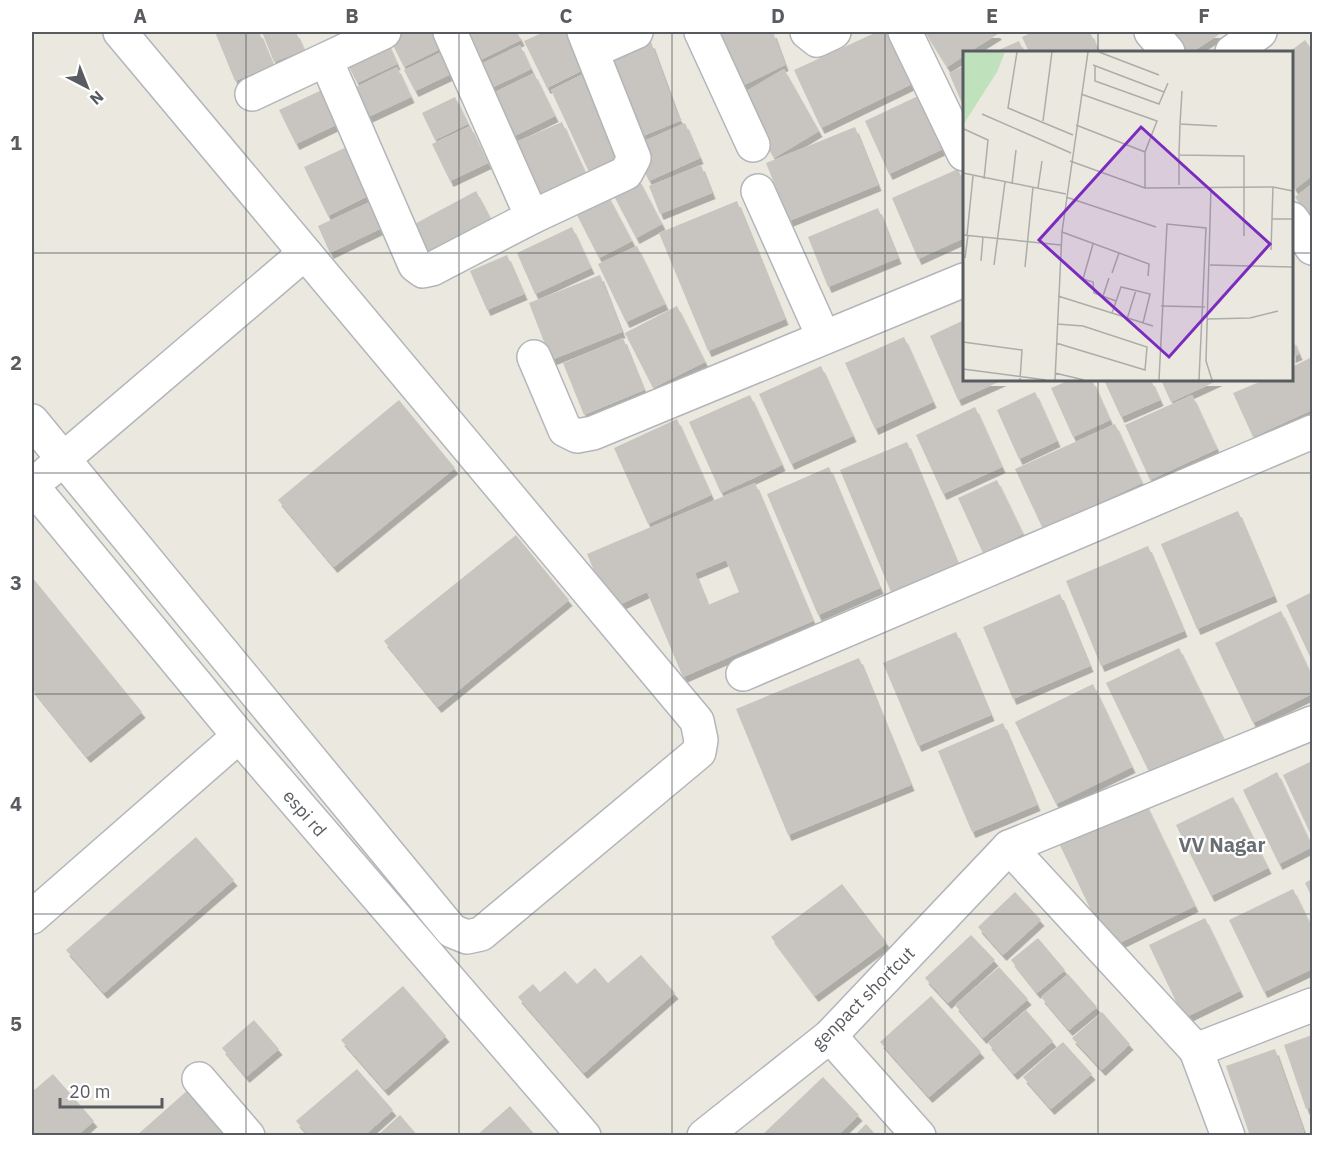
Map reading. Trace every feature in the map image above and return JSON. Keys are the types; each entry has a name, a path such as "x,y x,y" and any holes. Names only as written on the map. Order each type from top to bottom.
{"street":[{"path":"32,421 452,931 467,937 482,934 699,752 701,740 697,721 120,32"},
{"path":"252,94 384,32"},
{"path":"450,32 532,217"},
{"path":"326,60 415,265 423,271 432,269 532,217 626,173 634,159 588,41 636,32"},
{"path":"700,32 753,145"},
{"path":"807,32 817,40 834,32"},
{"path":"905,32 963,152"},
{"path":"1151,32 1167,51"},
{"path":"1233,51 1260,32"},
{"path":"758,190 823,336"},
{"path":"1293,220 1312,248"},
{"path":"32,486 305,253"},
{"path":"534,357 565,430 577,436 592,433 963,279"},
{"path":"743,674 1312,432"},
{"name":"espi rd","path":"32,486 239,736 584,1136"},
{"path":"175,658 205,633"},
{"path":"207,697 237,670"},
{"path":"1228,1136 1196,1050 1009,847 1312,723"},
{"path":"32,917 239,736"},
{"name":"genpact shortcut","path":"704,1136 830,1036 1009,847"},
{"path":"1196,1050 1312,1005"},
{"path":"830,1036 919,1136"},
{"path":"198,1079 248,1136"}],"building":[{"path":"215,32 259,32 273,65 235,81"},
{"path":"262,32 296,32 304,50 274,62"},
{"path":"406,32 437,32 444,47 404,67 390,39"},
{"path":"517,32 521,40 476,62 462,34"},
{"path":"544,32 570,32 587,68 547,88 524,41"},
{"path":"710,32 773,32 785,65 738,88"},
{"path":"877,32 893,32 916,82 821,128 794,70"},
{"path":"925,32 997,32 998,34 971,51 963,51 963,57 947,67"},
{"path":"1033,32 1090,32 1099,51 1029,51 1022,37"},
{"path":"1174,32 1223,32 1194,51 1187,51"},
{"path":"386,39 397,64 357,83 345,58"},
{"path":"1305,40 1312,50 1312,176 1295,189 1293,186 1293,51 1290,51"},
{"path":"1019,41 1024,51 996,51"},
{"path":"651,42 678,116 682,120 633,140 602,62"},
{"path":"520,45 531,69 485,91 473,68"},
{"path":"442,52 453,73 415,91 404,70"},
{"path":"963,66 963,106 949,73"},
{"path":"397,67 411,97 366,118 352,89"},
{"path":"784,69 819,131 774,158 738,96"},
{"path":"587,72 626,155 589,172 551,90"},
{"path":"534,73 555,116 504,141 483,98"},
{"path":"324,89 340,123 296,144 279,110"},
{"path":"918,96 943,149 889,174 865,121"},
{"path":"455,97 468,124 435,140 422,113"},
{"path":"562,122 586,175 531,199 507,146"},
{"path":"685,123 700,158 649,181 633,146"},
{"path":"470,126 488,163 450,181 432,144"},
{"path":"855,127 878,185 789,221 766,163"},
{"path":"351,145 374,193 328,216 304,167"},
{"path":"701,165 712,193 660,214 649,186"},
{"path":"958,169 963,182 963,238 918,259 892,198"},
{"path":"638,178 662,224 636,238 612,192"},
{"path":"1312,184 1312,222 1295,197"},
{"path":"476,191 493,223 429,258 411,226"},
{"path":"607,194 632,241 599,258 575,211"},
{"path":"374,200 386,226 330,253 318,226"},
{"path":"737,201 785,319 708,351 659,233"},
{"path":"878,208 898,258 828,287 808,237"},
{"path":"572,227 591,268 535,294 517,253"},
{"path":"637,246 665,304 626,322 598,264"},
{"path":"507,255 524,294 487,310 470,271"},
{"path":"600,275 622,332 551,360 529,303"},
{"path":"677,306 705,362 653,388 625,333"},
{"path":"963,320 963,381 1001,381 958,400 930,336"},
{"path":"904,337 933,402 875,429 845,363"},
{"path":"623,338 644,390 584,415 563,363"},
{"path":"1293,340 1299,354 1293,357"},
{"path":"1310,358 1312,410 1253,437 1233,393 1262,381 1293,381 1293,366"},
{"path":"821,366 853,436 791,464 759,394"},
{"path":"1068,381 1092,381 1110,420 1073,437 1051,388"},
{"path":"1104,381 1151,381 1160,400 1121,417"},
{"path":"1161,381 1217,381 1171,402"},
{"path":"1035,392 1057,441 1019,459 997,410"},
{"path":"750,395 782,465 721,493 689,422"},
{"path":"1192,395 1217,449 1150,480 1125,425"},
{"path":"399,400 455,468 334,567 278,500"},
{"path":"975,407 1002,467 943,494 916,435"},
{"path":"677,419 711,495 648,524 614,448"},
{"path":"1115,424 1142,483 1043,529 1015,469"},
{"path":"907,442 958,564 891,592 840,470"},
{"path":"829,467 880,588 818,615 767,494"},
{"path":"997,480 1023,534 983,553 958,498"},
{"path":"755,483 813,621 683,677 647,592 610,609 587,554","holes":["726,560 739,592 708,605 695,573"]},
{"path":"1238,511 1274,596 1197,629 1161,544"},
{"path":"516,535 569,600 438,707 384,641"},
{"path":"1148,546 1184,631 1101,666 1066,581"},
{"path":"32,577 142,712 87,757 32,689"},
{"path":"1312,592 1312,661 1286,605"},
{"path":"1060,594 1090,666 1013,699 983,627"},
{"path":"1281,611 1312,677 1312,694 1253,723 1215,643"},
{"path":"956,632 991,715 918,746 883,663"},
{"path":"1179,648 1225,742 1152,778 1106,683"},
{"path":"859,658 911,785 788,835 736,709"},
{"path":"1093,684 1132,767 1056,804 1015,722"},
{"path":"1003,723 1037,805 972,832 938,751"},
{"path":"1312,761 1312,837 1283,775"},
{"path":"1277,772 1312,847 1279,864 1243,790"},
{"path":"1233,797 1268,868 1211,896 1176,825"},
{"path":"1144,800 1195,906 1109,948 1058,841"},
{"path":"196,837 234,880 104,993 66,950"},
{"path":"1312,879 1312,897 1305,883"},
{"path":"842,884 887,943 815,996 771,937"},
{"path":"1293,889 1312,928 1312,969 1264,992 1229,920"},
{"path":"1015,892 1041,920 1003,955 978,927"},
{"path":"1205,918 1240,991 1184,1018 1149,945"},
{"path":"971,935 995,960 948,1003 925,978"},
{"path":"1038,938 1065,970 1037,993 1011,960"},
{"path":"641,955 675,993 584,1073 518,997 533,984 540,992 565,971 577,984 595,968 608,983"},
{"path":"999,967 1028,999 983,1038 955,1005"},
{"path":"1068,974 1097,1007 1069,1030 1041,997"},
{"path":"403,986 446,1036 385,1090 341,1040"},
{"path":"931,996 981,1052 929,1097 880,1042"},
{"path":"1026,1010 1053,1041 1014,1074 988,1043"},
{"path":"1102,1012 1130,1044 1102,1070 1072,1038"},
{"path":"254,1020 279,1049 246,1077 222,1048"},
{"path":"1312,1035 1312,1107 1306,1109 1284,1045"},
{"path":"1063,1042 1092,1074 1051,1109 1023,1077"},
{"path":"1275,1049 1304,1132 1294,1136 1250,1136 1226,1066"},
{"path":"357,1069 393,1110 364,1136 309,1136 296,1121"},
{"path":"53,1074 94,1121 77,1136 32,1136 32,1092"},
{"path":"823,1077 859,1115 837,1136 761,1136"},
{"path":"189,1089 229,1136 136,1136"},
{"path":"510,1106 536,1136 476,1136"},
{"path":"400,1115 418,1136 377,1136"},
{"path":"866,1124 877,1136 854,1136"}],"district":[{"name":"VV Nagar","path":"1222,844"}]}
